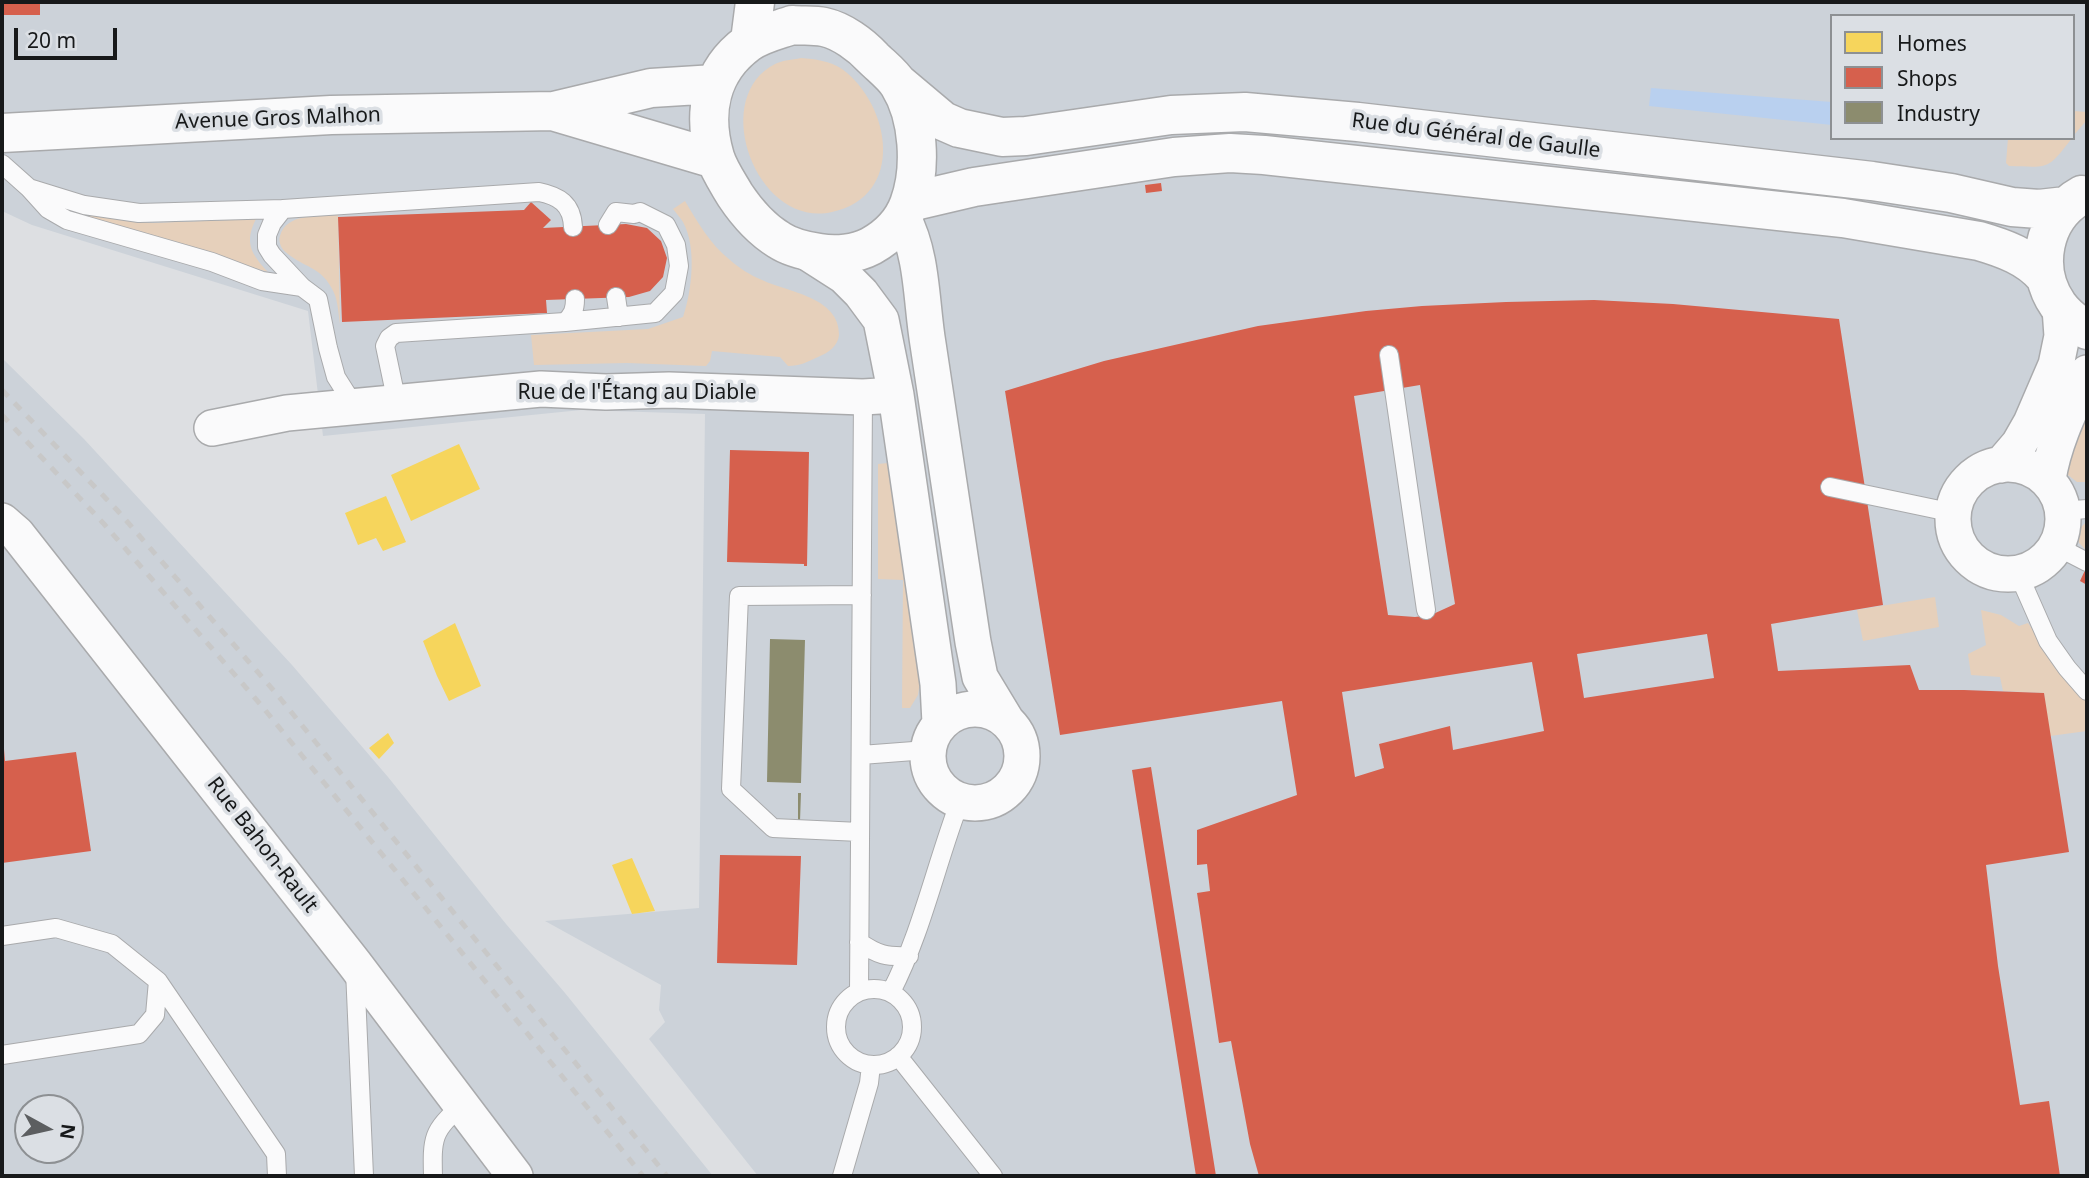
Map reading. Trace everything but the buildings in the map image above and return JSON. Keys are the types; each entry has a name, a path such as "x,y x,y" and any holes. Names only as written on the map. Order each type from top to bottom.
{"main road":[{"path":"750,41 755,2"},
{"path":"824,15 899,85 913,118 917,146 916,177 907,210 887,237 866,248 844,254 805,251 780,242 760,227 741,203 715,159 708,121 715,84 723,68 750,41 824,15"},
{"name":"Avenue Gros Malhon","path":"2,132 331,115 554,111 651,88 715,84"},
{"name":"Rue du Général de Gaulle","path":"899,85 943,121 959,128 1002,137 1026,136 1171,115 1259,113 1872,181 1951,193 2012,207 2039,209 2077,199"},
{"name":"Avenue Gros Malhon","path":"554,111 715,159"},
{"name":"Rue du Général de Gaulle","path":"907,210 974,187 1174,157 1230,153 1264,155 1843,218 1979,241 2026,260 2038,269 2064,305"},
{"name":"Rue du Général de Gaulle","path":"2064,305 2043,258 2046,239 2054,221 2077,199"}],"street":[{"path":"805,251 844,276 881,320 879,396 939,684 934,736 927,763 931,776 948,796 972,804 984,803 1007,791 1021,767 1022,754 1020,741 1014,730 980,677 923,316 918,260 907,210"},
{"path":"2001,465 2019,444 2056,365 2062,336 2064,305"},
{"path":"2048,479 2057,440 2087,373"},
{"name":"Rue de l'Étang au Diable","path":"212,428 287,412 541,389 879,396"},
{"path":"2001,465 2019,465 2048,479 2057,493 2075,510 2046,559 2033,568 2018,573 2001,574 1984,569 1971,560 1960,546 1954,530 1957,498 1964,486 1975,476 2001,465"},
{"name":"Rue Bahon-Rault","path":"2,520 17,534 354,962 515,1176"},
{"path":"934,736 951,714 965,709 980,708 1006,720"}],"lane":[{"path":"2,164 48,209 81,225 212,262 262,281 302,287"},
{"path":"29,188 84,205 139,213 284,209 539,192 555,195 564,203 572,216 573,227"},
{"path":"284,209 272,223 267,235 267,247 302,287 318,299 336,377 355,407"},
{"path":"397,403 385,346 389,338 396,333 655,313 674,293 666,225 654,226 640,212 631,219 616,212 608,225"},
{"path":"655,285 670,297"},
{"path":"616,297 619,317"},
{"path":"565,322 575,308 575,299"},
{"path":"1389,355 1426,610"},
{"path":"859,991 862,595 879,396"},
{"path":"1830,487 1954,513"},
{"path":"2056,546 2087,562"},
{"path":"2018,573 2048,641 2087,691"},
{"path":"860,832 773,828 731,789 739,596 862,595"},
{"path":"861,755 934,736"},
{"path":"891,992 909,956 960,801"},
{"path":"2,936 55,928 112,944 158,981 276,1154 277,1176"},
{"path":"859,942 876,954 889,957 909,956"},
{"path":"354,962 364,1176"},
{"path":"2,1055 139,1034 155,1015 158,981"},
{"path":"881,988 891,992 907,1007 911,1017 911,1039 906,1049 898,1056 881,1065 860,1063 841,1047 836,1036 838,1012 850,996 859,991 881,988"},
{"path":"898,1056 993,1176"},
{"path":"842,1176 872,1065"},
{"path":"433,1176 432,1147 437,1132 446,1118 462,1106"}],"shaded area":[{"path":"2,2 2087,2 2087,1176 758,1176 649,1039 665,1022 659,1010 661,985 545,921 699,908 705,414 581,410 323,436 308,311 32,225 2,211"},
{"path":"801,58 827,62 842,69 859,85 872,104 880,126 883,148 881,169 872,188 856,203 832,212 805,212 782,201 763,182 750,157 744,130 745,104 755,81 775,64"},
{"path":"2075,111 2087,112 2087,120 2075,134"},
{"path":"2008,140 2070,140 2052,162 2046,165 2009,166 2006,163"},
{"path":"685,201 710,240 737,266 762,280 810,298 831,312 837,322 839,335 835,346 822,355 792,366 788,366 780,357 712,351 706,366 627,363 534,365 531,335 648,329 683,317 691,282 692,256 683,222 673,209"},
{"path":"89,213 152,223 256,219 250,234 251,247 268,272 87,217"},
{"path":"338,215 340,324 335,296 327,280 286,252 280,241 284,228 296,219"},
{"path":"2,358 84,439 292,665 388,777 713,1176 2,1176"},
{"path":"2087,414 2087,482 2077,482 2068,475 2068,464"},
{"path":"888,463 920,681 918,695 910,708 902,708 903,580 878,579 878,464"},
{"path":"2087,522 2087,551 2079,543 2079,536 2081,528"},
{"path":"1935,597 1939,627 1863,641 1857,610"},
{"path":"1981,610 2001,615 2019,626 2028,623 2069,682 2087,702 2087,731 2050,736 2044,693 2003,691 2000,677 1971,675 1968,654 1986,645"}],"water":[{"path":"1651,88 1830,102 1830,125 1649,106"}],"railway":[{"path":"2,390 117,510 275,692 667,1176"},
{"path":"2,415 104,524 261,705 643,1176"}]}
